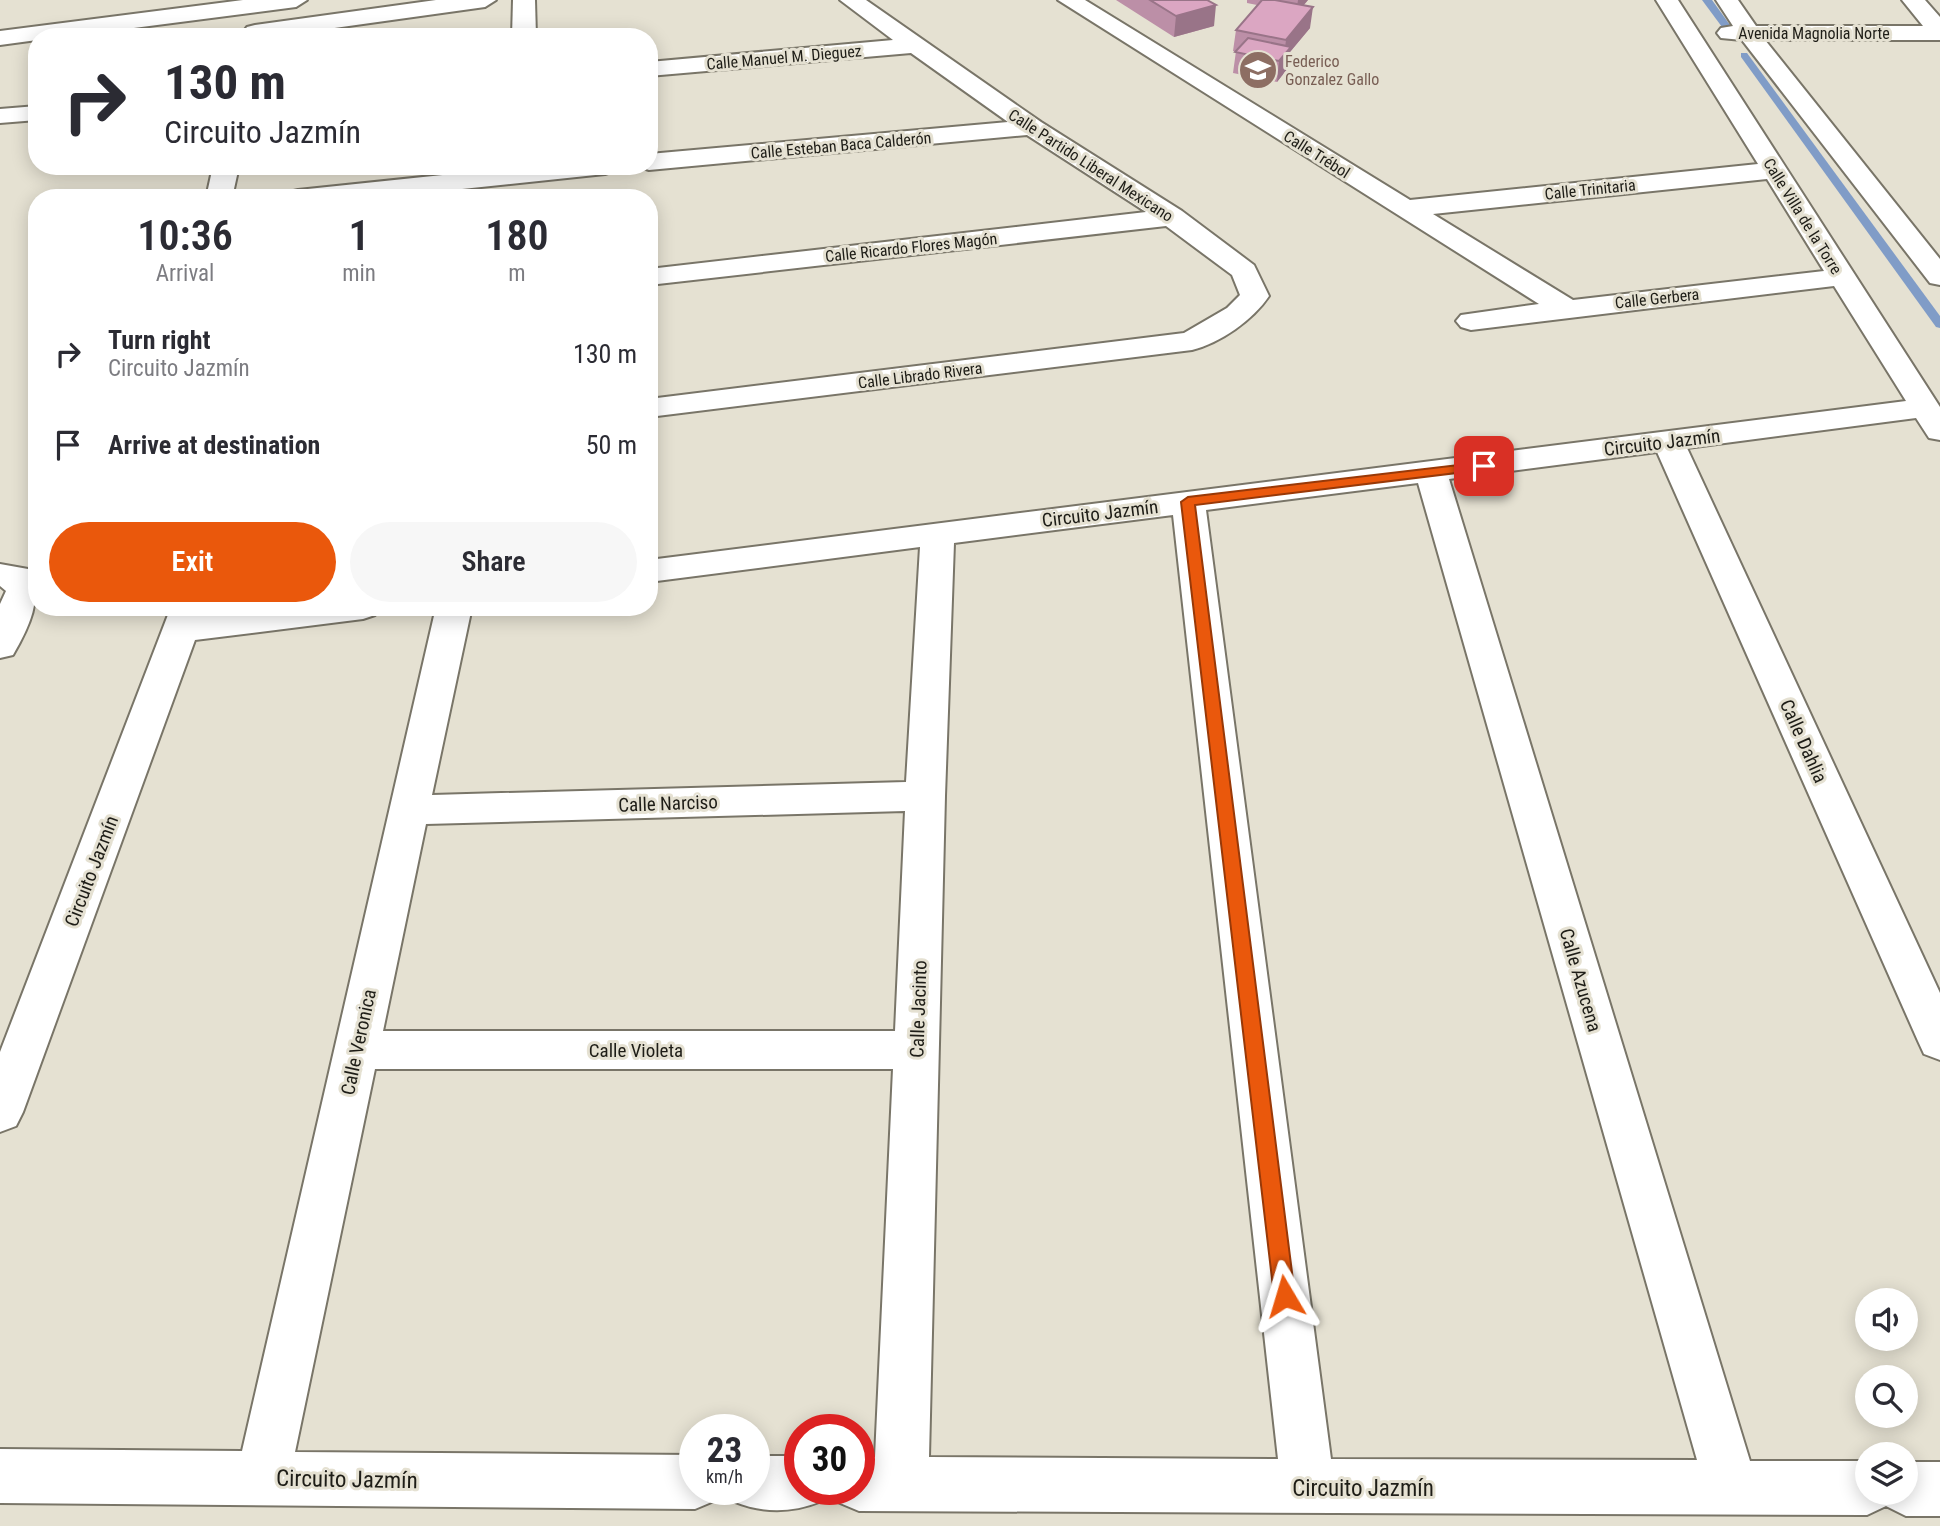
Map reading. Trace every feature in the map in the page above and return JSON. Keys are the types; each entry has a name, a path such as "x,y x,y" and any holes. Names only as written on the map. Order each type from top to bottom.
{"street":[{"path":"138,28 296,0"},
{"path":"289,28 485,0"},
{"path":"524,0 524,28"},
{"name":"Calle Partido Liberal Mexicano","path":"851,0 1032,127 1172,218 1244,271 1255,296 1237,314 1192,341"},
{"name":"Calle Trébol","path":"1069,0 1565,308"},
{"name":"Calle Villa de la Torre","path":"1667,0 1933,420"},
{"path":"1727,0 1754,40 1940,277"},
{"path":"1913,0 1940,32"},
{"name":"Avenida Magnolia Norte","path":"1692,40 1940,32"},
{"path":"0,38 28,36"},
{"name":"Avenida Magnolia Norte","path":"1754,40 1940,48"},
{"name":"Calle Manuel M. Dieguez","path":"658,68 918,45"},
{"path":"0,116 28,114"},
{"name":"Calle Esteban Baca Calderón","path":"658,161 1032,127"},
{"name":"Calle Trinitaria","path":"1406,209 1774,170"},
{"path":"407,189 552,175"},
{"name":"Calle Ricardo Flores Magón","path":"658,276 1172,218"},
{"name":"Calle Gerbera","path":"1471,321 1842,277"},
{"name":"Calle Librado Rivera","path":"658,407 1192,341"},
{"name":"Circuito Jazmín","path":"658,570 1668,442 1933,420"},
{"name":"Calle Dahlia","path":"1668,442 1940,1041"},
{"name":"Calle Azucena","path":"1431,473 1731,1487"},
{"path":"1188,502 1308,1488"},
{"name":"Calle Jacinto","path":"880,1484 916,1050 938,533"},
{"path":"0,575 16,577 23,590 0,646"},
{"name":"Circuito Jazmín","path":"0,1112 186,618 218,616"},
{"name":"Calle Veronica","path":"263,1478 452,616"},
{"name":"Calle Narciso","path":"410,810 925,796"},
{"name":"Calle Violeta","path":"356,1051 916,1050"},
{"name":"Circuito Jazmín","path":"0,1476 679,1482"},
{"name":"Circuito Jazmín","path":"880,1484 1308,1488 1855,1488"},
{"path":"1918,1489 1940,1489"}],"building":[{"path":"1150,0 1207,0 1216,5 1176,16"},
{"path":"1262,0 1313,7 1286,40 1236,30"},
{"path":"1248,38 1291,47 1279,61 1235,52"}],"waterway":[{"path":"1707,0 1725,25"},
{"path":"1744,55 1940,324"}],"place":[{"name":"Federico Gonzalez Gallo","path":"1258,70"}],"route":[{"path":"1285,1296 1188,502 1484,466"}]}
